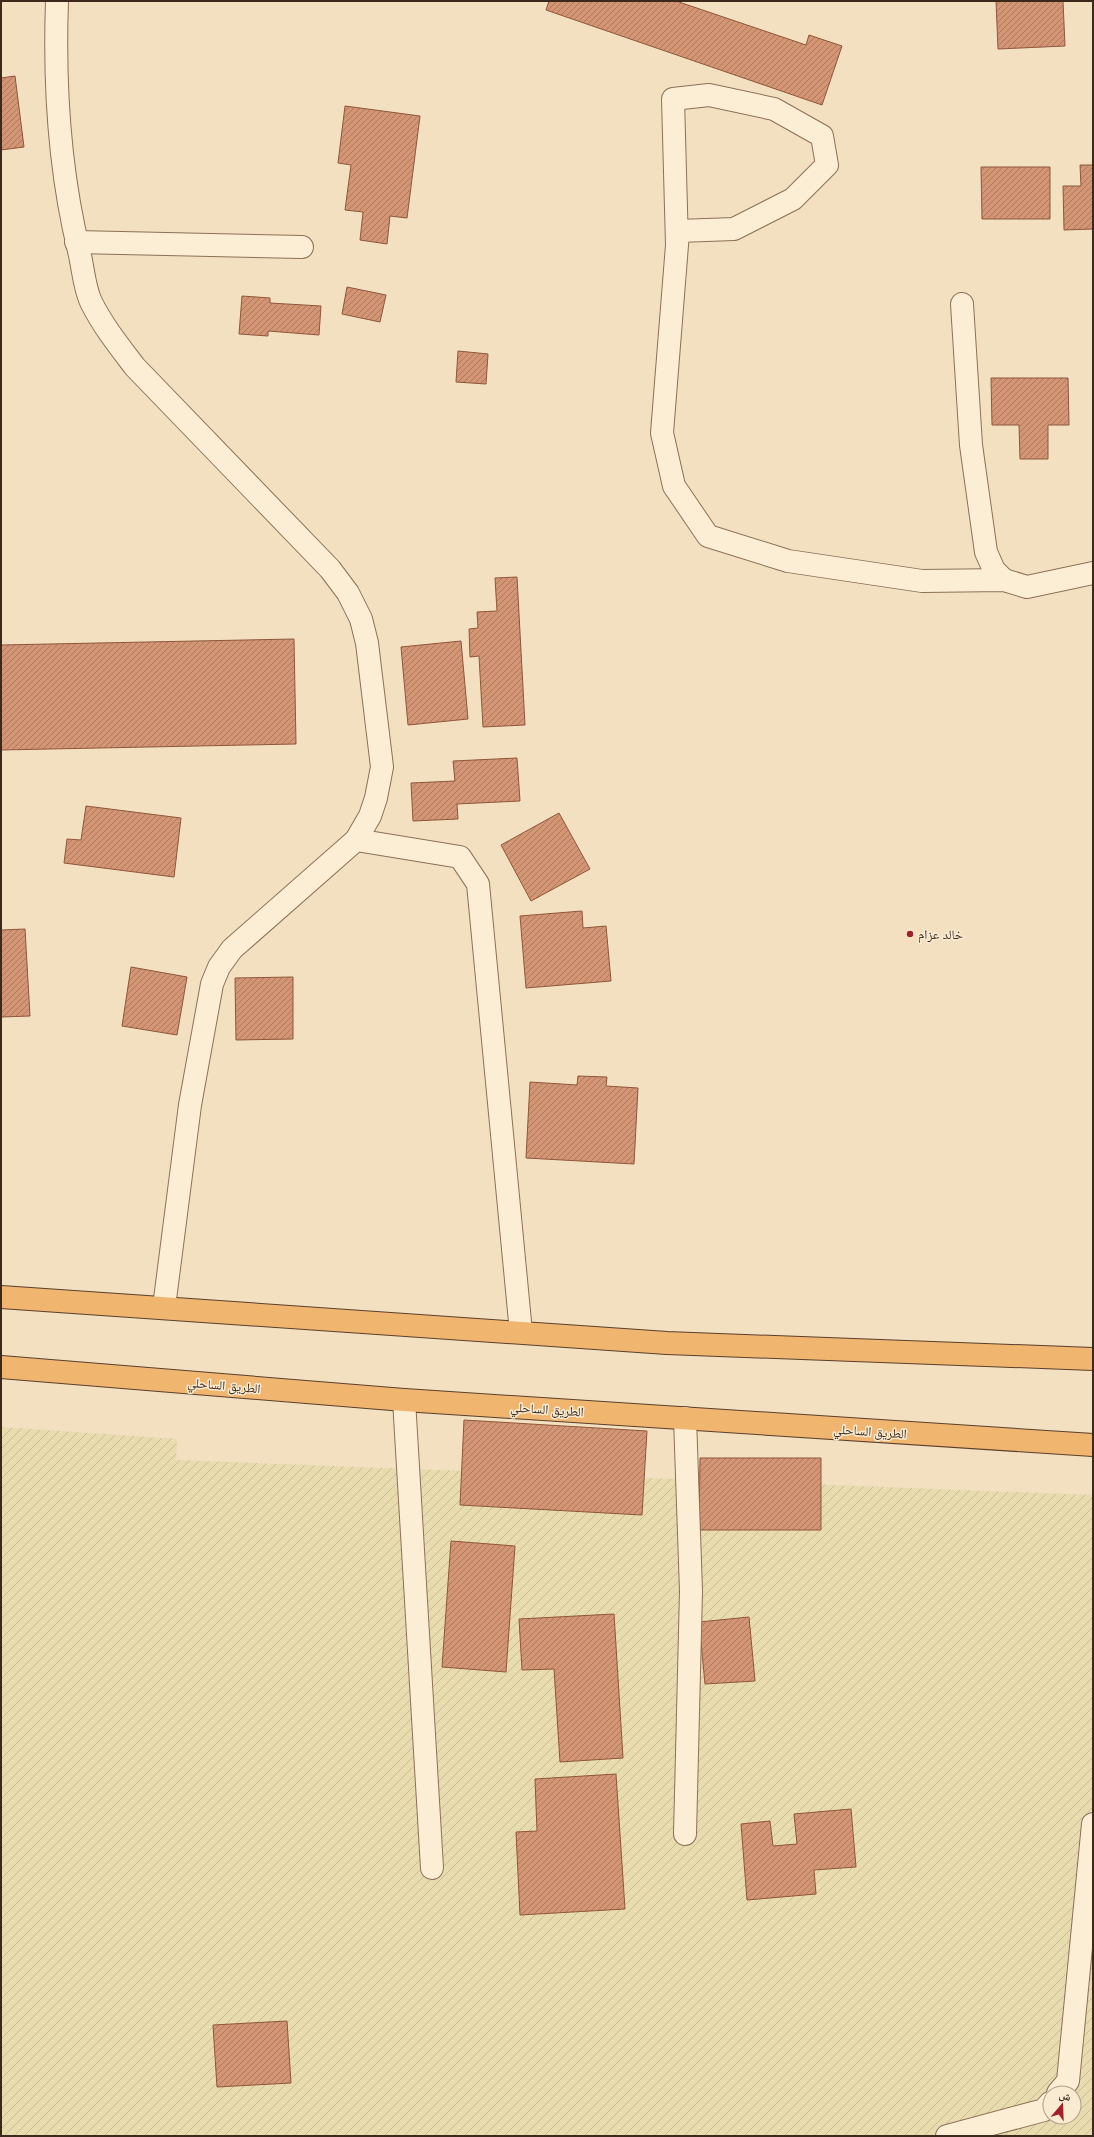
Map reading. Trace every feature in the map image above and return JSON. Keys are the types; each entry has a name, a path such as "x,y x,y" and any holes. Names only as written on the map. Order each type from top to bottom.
{"highway":[{"path":"1,1297 164,1307 667,1343 1093,1359"},
{"name":"الطريق الساحلي","path":"1,1367 404,1400 1093,1445"}],"street":[{"path":"57,1 55,61 58,125 76,242 90,300 109,334 135,367 330,569 348,593 361,619 367,643 382,767 376,798 370,816 356,840 232,948 218,967 212,984 190,1104 164,1307"},
{"path":"677,245 673,99 709,95 774,109 822,136 827,165 793,199 734,229 678,231 677,245 662,434 674,486 708,536 788,561 922,581 1004,580 1027,587 1093,573"},
{"path":"76,242 302,247"},
{"path":"962,304 971,444 986,552 994,570 1004,580"},
{"path":"356,840 460,857 478,884 521,1332"},
{"path":"404,1400 432,1868"},
{"path":"685,1418 691,1591 685,1834"},
{"path":"1065,2085 1068,2081 1093,1824"},
{"path":"947,2136 1042,2111"}],"shaded area":[{"path":"1,1427 177,1439 176,1460 1093,1495 1093,2136 1,2136"}],"building":[{"path":"549,1 676,1 806,45 809,35 842,46 822,105 546,10"},
{"path":"996,1 1063,1 1065,46 998,49"},
{"path":"15,76 24,147 1,150 1,78"},
{"path":"345,106 420,116 407,218 390,216 387,244 360,240 363,212 345,210 351,165 338,163"},
{"path":"1080,165 1093,165 1093,229 1064,230 1063,186 1081,186"},
{"path":"981,167 1050,167 1050,219 982,219"},
{"path":"347,287 386,295 380,322 342,314"},
{"path":"242,296 270,298 270,303 321,306 319,335 268,331 268,336 239,334"},
{"path":"458,351 488,354 486,384 456,382"},
{"path":"991,378 1068,378 1069,425 1048,425 1048,459 1020,459 1019,425 992,425"},
{"path":"517,577 525,725 483,727 479,656 470,657 469,629 478,628 477,612 497,611 495,578"},
{"path":"294,639 296,744 1,750 1,645"},
{"path":"461,641 468,719 408,725 401,647"},
{"path":"517,758 520,801 457,804 458,819 413,821 411,783 455,781 453,761"},
{"path":"86,806 181,818 174,877 64,863 67,839 81,840"},
{"path":"559,813 590,869 531,901 501,845"},
{"path":"582,911 583,928 606,926 611,981 526,988 520,916"},
{"path":"25,929 30,1016 1,1017 1,930"},
{"path":"131,967 187,977 177,1035 122,1026"},
{"path":"293,977 293,1039 236,1040 235,978"},
{"path":"578,1076 607,1077 606,1086 638,1088 634,1164 526,1158 530,1082 577,1085"},
{"path":"464,1420 647,1431 642,1515 460,1505"},
{"path":"700,1458 821,1458 821,1530 699,1530"},
{"path":"451,1541 515,1546 506,1672 442,1667"},
{"path":"614,1614 623,1758 560,1762 554,1669 522,1670 519,1619"},
{"path":"749,1617 755,1681 705,1684 699,1622"},
{"path":"616,1774 625,1909 520,1915 516,1832 537,1831 535,1779"},
{"path":"851,1809 856,1867 814,1870 816,1894 747,1900 741,1824 770,1821 773,1846 797,1844 794,1814"},
{"path":"287,2021 291,2083 217,2087 213,2025"}],"place":[{"name":"خالد عزام","path":"910,934"}]}
